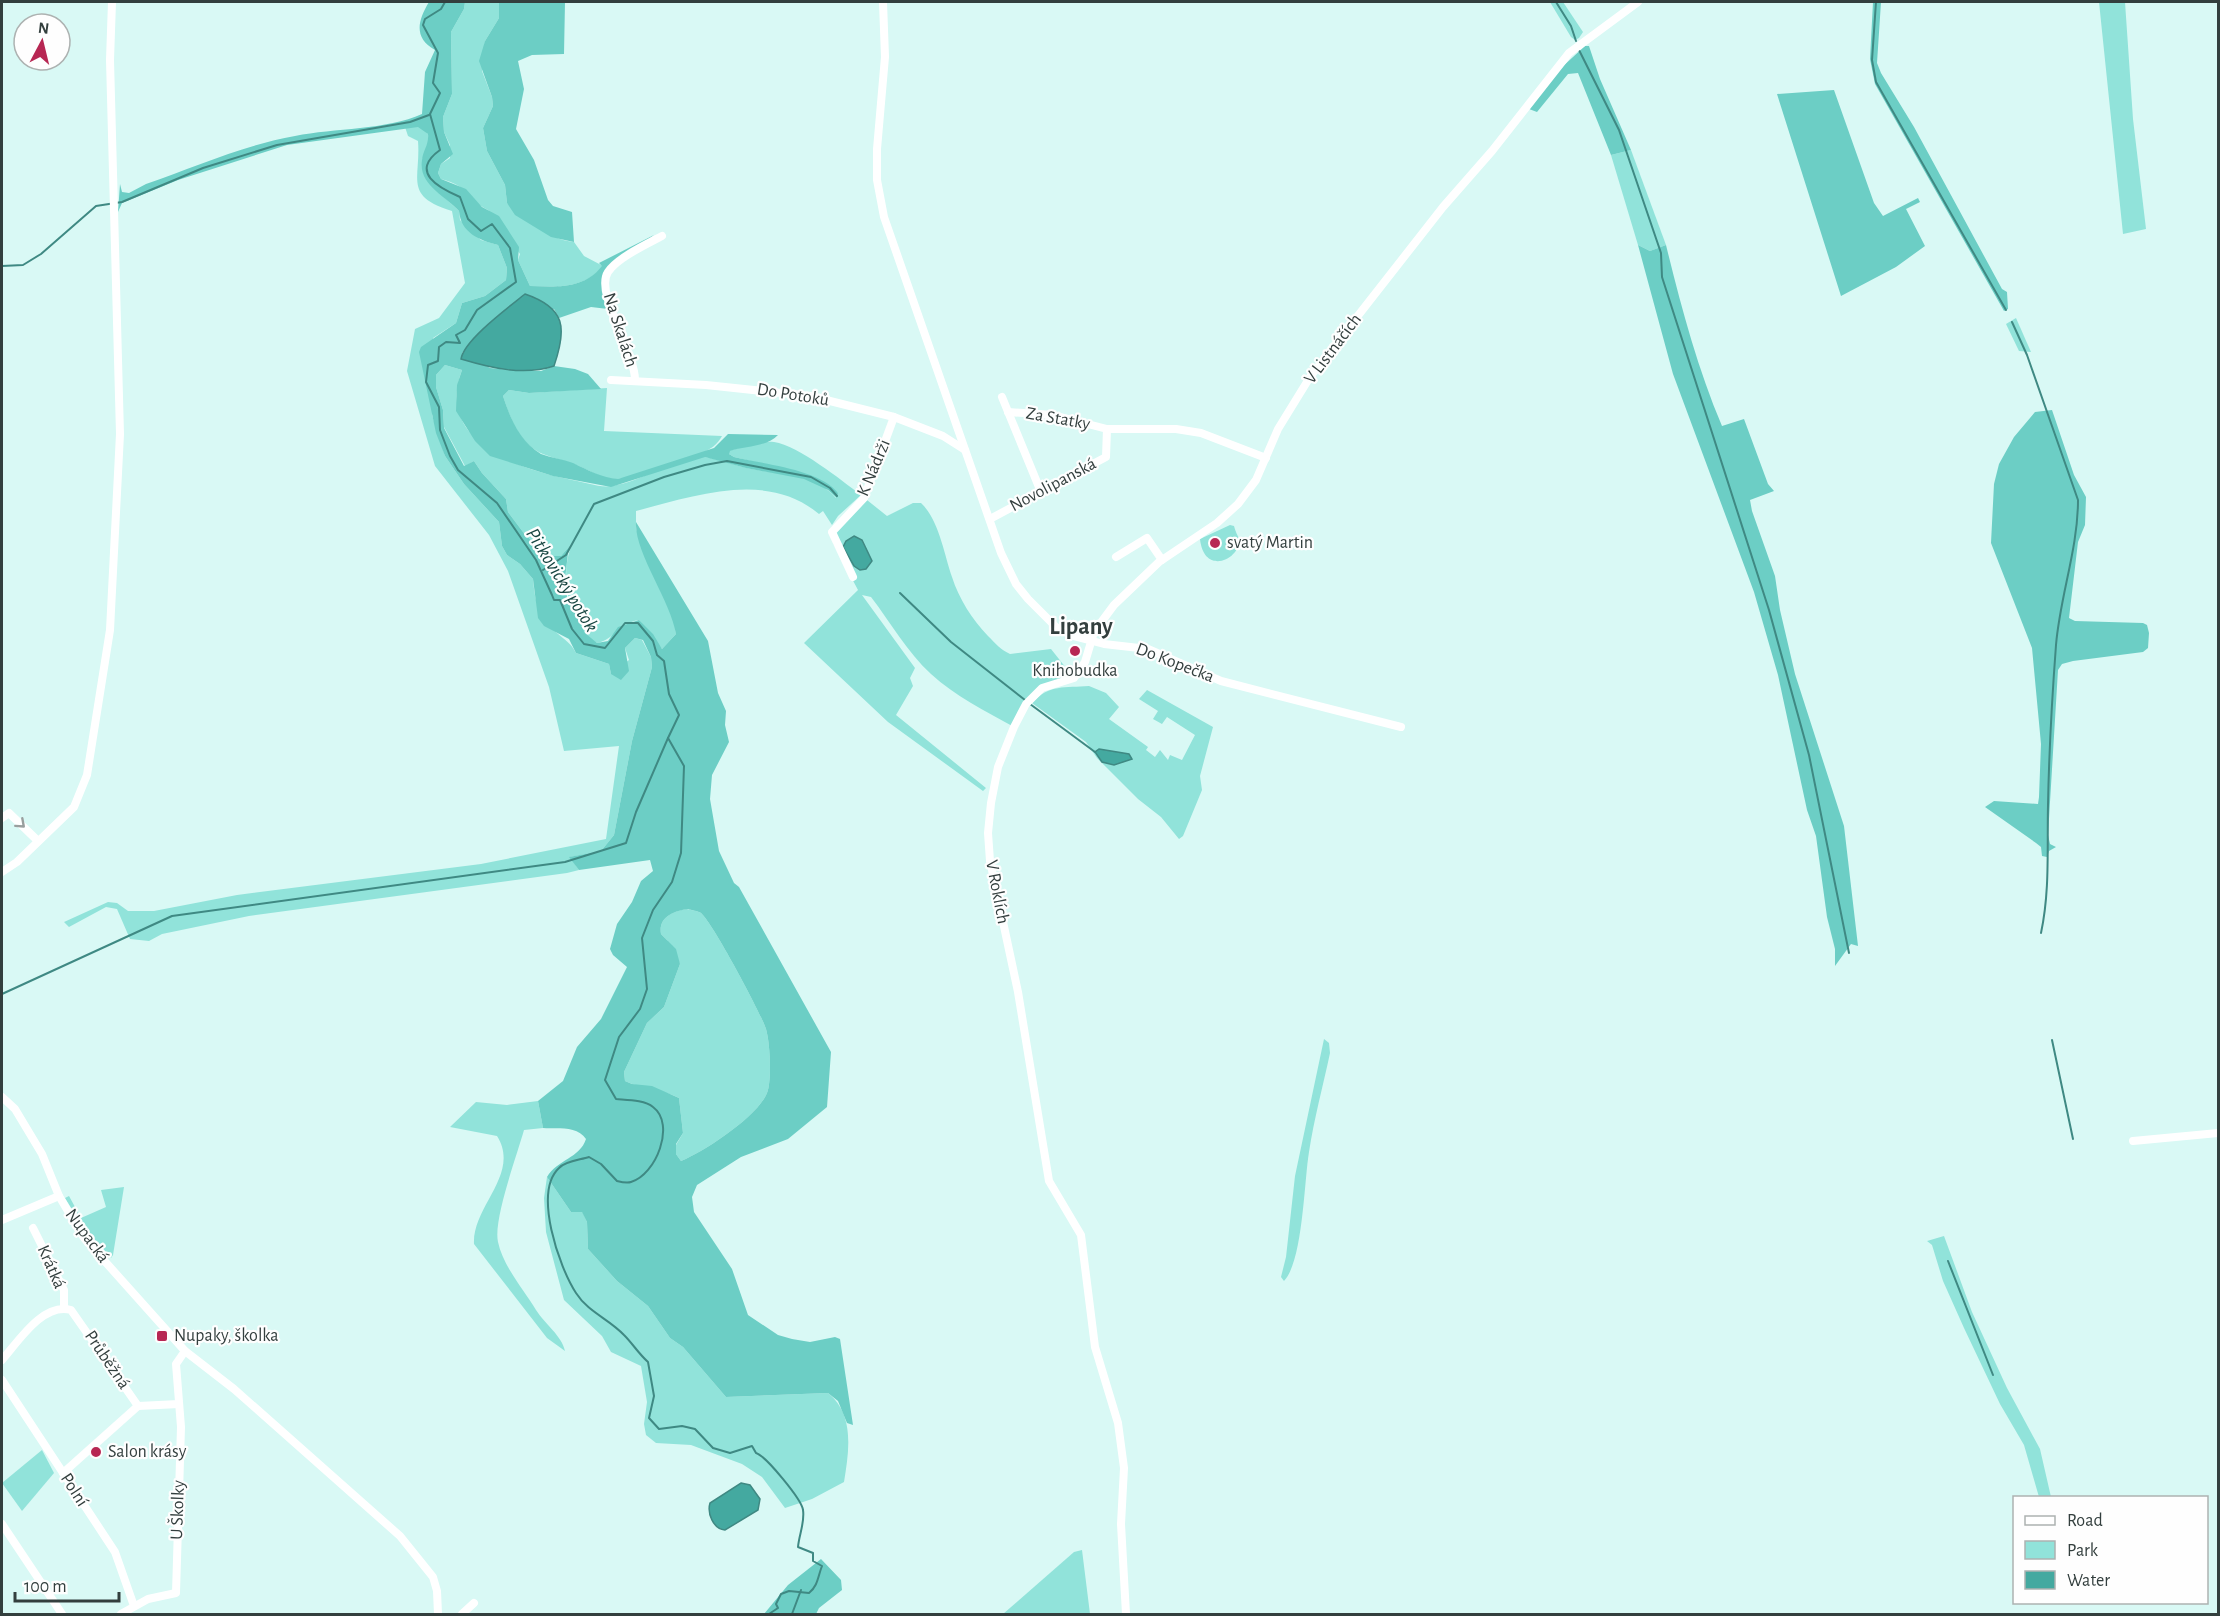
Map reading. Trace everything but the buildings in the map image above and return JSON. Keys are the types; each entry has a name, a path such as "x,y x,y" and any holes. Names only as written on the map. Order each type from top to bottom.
{"street":[{"path":"2,872 17,862 74,807 81,794 87,775 110,630 120,434 110,60 112,2"},
{"name":"Do Kopečka","path":"883,2 885,57 877,149 877,180 884,217 926,332 1001,553 1016,584 1056,627 1073,636 1090,641 1148,649 1221,681 1401,727"},
{"name":"V Listnáčích","path":"1090,641 1114,605 1162,560 1217,523 1238,504 1256,480 1278,429 1311,377 1443,207 1492,151 1574,48 1638,2"},
{"name":"Na Skalách","path":"635,381 631,358 608,296 606,276 609,270 637,249 662,236"},
{"name":"Do Potoků","path":"611,380 706,385 800,394 894,417 943,436 965,450"},
{"name":"Za Statky","path":"1002,397 1041,492"},
{"name":"Za Statky","path":"1008,412 1053,415 1107,429"},
{"name":"K Nádrži","path":"854,577 832,532 864,498 894,417"},
{"path":"1107,429 1176,429 1201,433 1266,458"},
{"name":"Novolipanská","path":"990,519 1106,457 1107,429"},
{"path":"1116,557 1147,538 1162,560"},
{"name":"V Roklích","path":"1090,641 1085,662 1074,678 1050,684 1027,702 998,767 988,833 990,861 1027,1044 1049,1181 1081,1235 1095,1347 1118,1423 1124,1468 1121,1533 1126,1614"},
{"path":"2,818 9,813 38,841"},
{"name":"Nupacká","path":"2,1097 15,1109 42,1154 59,1196 84,1238 185,1351 234,1389 400,1536 433,1576 437,1591 438,1614"},
{"path":"2133,1141 2218,1133"},
{"path":"2,1221 59,1196"},
{"name":"Krátká","path":"33,1228 64,1290 64,1308"},
{"path":"2,1360 34,1323 55,1310 64,1308"},
{"name":"Průběžná","path":"64,1308 75,1313 138,1406 179,1404"},
{"path":"179,1404 176,1364 185,1351"},
{"name":"Polní","path":"2,1380 115,1552 134,1606"},
{"name":"U Školky","path":"121,1614 157,1595 176,1593 181,1427 179,1404"},
{"path":"63,1473 138,1406"},
{"path":"2,1527 62,1614"},
{"path":"462,1614 474,1603"}],"green space":[{"path":"465,2 499,2 499,18 485,41 482,71 493,106 483,128 487,151 505,185 507,203 546,233 574,242 584,256 603,266 596,274 579,283 560,286 530,286 518,260 520,254 488,210 458,186 441,179 438,173 441,164 450,158 450,145 444,132 443,117 452,94 451,32 464,9"},
{"path":"1550,2 1563,2 1583,32 1579,38 1575,40 1571,37"},
{"path":"2099,2 2125,2 2133,119 2146,229 2123,234"},
{"path":"405,127 422,127 428,134 429,144 422,160 445,198 459,211 460,220 481,240 498,245 507,268 506,280 485,296 462,303 456,323 433,338 432,415 445,456 464,484 499,522 502,546 507,555 520,564 533,579 536,602 542,615 576,653 609,664 611,674 629,660 625,648 635,638 642,640 651,657 652,667 632,741 614,835 601,851 570,857 579,870 567,873 249,916 162,934 149,941 130,939 117,909 106,907 69,927 64,922 108,902 117,903 128,911 154,911 237,895 481,864 606,839 619,746 564,751 549,687 508,571 489,535 435,466 407,371 415,329 439,318 465,283 452,211 426,199 421,192 417,176 418,141 408,136"},
{"path":"1631,150 1666,245 1650,251 1638,245 1611,155"},
{"path":"2016,318 2031,352 2019,351 2006,324"},
{"path":"445,365 462,370 457,395 460,416 470,433 486,448 506,459 550,475 597,486 612,486 635,480 680,462 707,457 755,470 805,479 816,483 836,498 838,493 797,472 729,454 729,451 746,446 774,442 807,457 861,495 838,516 832,525 823,511 819,514 799,501 777,493 754,490 730,490 706,494 636,511 636,529 674,619 676,634 662,649 639,620 625,625 597,643 578,625 568,596 567,566 574,541 561,556 546,556 523,532 508,512 506,499 474,461 465,466 444,427 443,410 436,387 436,375"},
{"path":"607,388 604,431 722,436 708,450 695,456 633,476 608,478 535,450 517,430 503,396 509,390 529,393"},
{"path":"867,500 887,516 913,503 921,503 937,528 958,593 971,616 982,629 998,646 1010,654 1051,649 1074,678 1042,688 1014,727 940,682 907,647 871,597 862,595 915,668 910,678 913,686 896,715 986,788 983,791 888,722 804,643 858,590 833,543 837,531"},
{"path":"1230,525 1234,526 1239,538 1235,552 1222,561 1208,558 1203,551 1200,539"},
{"path":"1089,686 1106,693 1119,707 1109,719 1148,747 1146,750 1155,757 1160,750 1168,760 1170,755 1182,760 1195,735 1167,717 1162,724 1153,719 1158,711 1139,699 1147,690 1213,727 1200,776 1202,790 1183,836 1179,839 1161,817 1138,799 1097,758 1086,742 1032,703 1051,690"},
{"path":"687,909 701,913 707,920 755,1005 766,1029 770,1071 767,1093 753,1112 716,1142 681,1161 676,1154 676,1145 683,1133 679,1098 625,1081 624,1072 647,1023 664,1007 680,964 667,940 661,934 662,923 672,913"},
{"path":"1324,1039 1329,1043 1330,1053 1311,1140 1299,1239 1290,1271 1284,1281 1281,1277 1286,1257 1295,1176"},
{"path":"538,1101 543,1128 524,1130 502,1203 497,1232 498,1242 504,1260 514,1278 560,1340 565,1351 547,1338 474,1244 475,1230 480,1216 500,1177 503,1164 503,1150 497,1136 450,1127 476,1102 507,1105"},
{"path":"547,1177 571,1212 582,1211 587,1222 588,1249 617,1281 648,1306 670,1338 683,1347 726,1397 828,1393 837,1402 843,1412 848,1434 844,1482 812,1499 785,1508 762,1477 742,1464 691,1445 656,1443 646,1435 644,1424 647,1402 641,1366 611,1352 602,1336 564,1300 546,1232 544,1198"},
{"path":"124,1187 111,1258 81,1224 65,1198 69,1196 81,1218 106,1207 101,1190"},
{"path":"1944,1236 1972,1312 2007,1388 2040,1449 2051,1496 2039,1496 2024,1445 2000,1404 1943,1281 1932,1245 1927,1241"},
{"path":"42,1450 54,1473 22,1511 2,1483"},
{"path":"1082,1550 1090,1614 1003,1614 1074,1552"}],"shaded area":[{"path":"429,2 465,2 464,9 451,32 452,94 443,117 444,132 453,154 441,164 438,173 441,179 466,189 482,207 499,216 519,247 518,260 530,286 560,286 579,283 595,274 602,266 599,263 654,235 602,277 602,287 608,309 591,307 559,318 554,309 507,308 462,353 490,368 541,371 554,366 575,369 588,374 601,389 529,393 509,390 503,396 517,429 527,443 541,454 618,479 714,448 728,434 778,435 768,442 730,451 729,454 805,473 830,485 838,493 837,498 828,490 804,479 746,468 705,457 611,487 553,476 490,456 475,441 456,411 457,385 462,370 445,365 436,375 444,428 464,466 474,461 506,499 508,512 523,532 546,556 561,556 574,541 568,553 565,579 567,597 585,633 597,643 608,641 618,627 639,620 653,634 662,649 676,634 673,621 641,548 636,522 708,641 718,693 726,711 725,725 729,742 712,775 710,799 719,851 734,883 739,887 831,1052 827,1107 788,1139 741,1157 697,1185 692,1197 694,1212 732,1269 748,1315 778,1335 792,1339 810,1342 835,1337 840,1339 853,1425 847,1423 838,1401 828,1393 726,1397 683,1347 670,1338 648,1306 617,1281 588,1249 587,1222 582,1212 571,1212 547,1177 551,1171 579,1151 586,1139 572,1130 543,1128 538,1101 563,1081 577,1047 601,1019 627,967 613,955 610,949 617,924 632,902 641,881 653,871 650,860 579,870 569,857 601,851 614,835 632,741 652,667 651,657 643,640 635,638 625,648 629,671 621,680 611,674 609,664 576,653 569,639 544,626 538,618 533,579 520,564 507,555 502,546 499,522 464,484 445,456 436,433 419,352 421,347 456,323 462,303 485,296 506,280 507,268 498,245 484,241 467,230 460,219 459,211 434,189 424,176 423,156 428,134 418,127 287,145 178,180 122,203 118,212 120,184 122,192 129,193 146,184 257,145 310,133 393,123 422,114 425,72 435,50 423,40 420,28 422,15","holes":["688,909 701,913 707,920 755,1005 766,1029 770,1071 767,1093 753,1112 716,1142 681,1161 676,1154 676,1144 683,1133 679,1098 652,1086 625,1081 624,1072 647,1023 664,1007 680,964 676,949 661,934 662,923 673,913"]},
{"path":"499,2 565,2 564,54 532,55 518,61 524,89 516,129 534,160 548,200 553,206 572,212 574,242 551,237 515,215 507,203 505,185 487,151 483,128 493,106 479,61 485,41 499,18"},
{"path":"1873,2 1881,2 1877,63 1881,73 1914,127 2002,289 2007,292 2008,309 2004,311 1875,84 1870,59"},
{"path":"1585,46 1589,46 1600,79 1631,150 1611,155 1578,73 1568,74 1537,112 1529,109 1561,68"},
{"path":"1834,90 1874,203 1883,216 1918,198 1920,202 1906,209 1925,246 1896,267 1841,296 1777,94"},
{"path":"1638,245 1650,251 1666,245 1697,359 1722,426 1744,419 1768,484 1774,491 1750,500 1752,511 1775,576 1780,610 1795,674 1844,826 1858,946 1851,944 1835,966 1835,949 1827,917 1816,836 1807,810 1778,675 1754,592 1673,374"},
{"path":"2052,410 2074,475 2086,497 2085,525 2078,542 2069,618 2075,621 2143,623 2147,625 2149,633 2148,648 2143,652 2073,661 2062,664 2058,670 2048,835 2050,844 2056,847 2049,851 2047,857 2042,856 2041,847 1985,807 1994,801 2038,804 2041,744 2032,648 1991,543 1994,484 1999,464 2014,437 2035,412"},
{"path":"821,1559 841,1580 842,1590 819,1608 816,1614 764,1614 788,1585"}],"water":[{"path":"525,294 549,306 560,321 561,341 554,366 519,371 461,359 464,351 478,334"},
{"path":"854,536 862,540 872,561 866,569 860,570 854,566 843,547 846,541"},
{"path":"1099,749 1129,754 1132,759 1114,765 1102,762 1095,752"},
{"path":"741,1483 750,1485 760,1499 758,1510 725,1530 721,1529 712,1520 709,1511 710,1503"}],"waterway":[{"name":"Pitkovický potok","path":"445,2 441,9 425,19 423,25 438,53 433,83 440,93 430,114 440,150 431,158 427,165 427,172 436,184 460,197 468,219 481,231 492,224 510,248 516,282 477,310 465,330 456,335 460,343 446,342 439,347 438,361 428,365 426,382 439,407 440,430 458,470 497,503 536,560 554,600 560,600 572,629 584,644 605,648 625,623 638,623 653,641 657,655 664,661 669,694 679,715 668,738 684,766 681,853 672,882 653,910 642,938 647,989 640,1009 619,1037 605,1080 616,1099 645,1103 653,1107 660,1115 663,1125 660,1148 648,1170 630,1182 617,1181 601,1164 589,1157 569,1162 559,1168 552,1179 548,1194 551,1230 569,1281 581,1300 624,1335 648,1362 654,1396 649,1418 659,1429 682,1426 695,1429 713,1448 730,1453 752,1446 797,1497 803,1510 798,1547 813,1553 813,1561 822,1566 816,1584 809,1593 789,1591 781,1594 776,1604 778,1608 769,1614"},
{"path":"1556,2 1571,26 1576,41"},
{"path":"1876,2 1872,60 1876,82 2006,310"},
{"path":"1579,50 1619,130 1661,253 1662,277 1769,610 1809,755 1849,953"},
{"path":"2,266 23,265 41,254 96,206 122,202 203,168 277,145 410,122 429,115"},
{"path":"2012,322 2027,355 2078,500 2075,536 2056,645 2049,765 2047,886 2041,933"},
{"path":"543,570 566,555 594,504 664,477 705,465 727,461 811,477 830,488 837,496"},
{"path":"900,593 951,642 1025,700"},
{"path":"1030,704 1095,752"},
{"path":"2,994 172,916 565,862 626,843 636,812 668,738"},
{"path":"2052,1040 2073,1139"},
{"path":"1948,1261 1993,1375"},
{"path":"792,1614 801,1590"}],"place":[{"name":"svatý Martin","path":"1215,543"},
{"name":"Knihobudka","path":"1075,651"},
{"name":"Nupaky, školka","path":"162,1336"},
{"name":"Salon krásy","path":"96,1452"}],"district":[{"name":"Lipany","path":"1081,627"}]}
